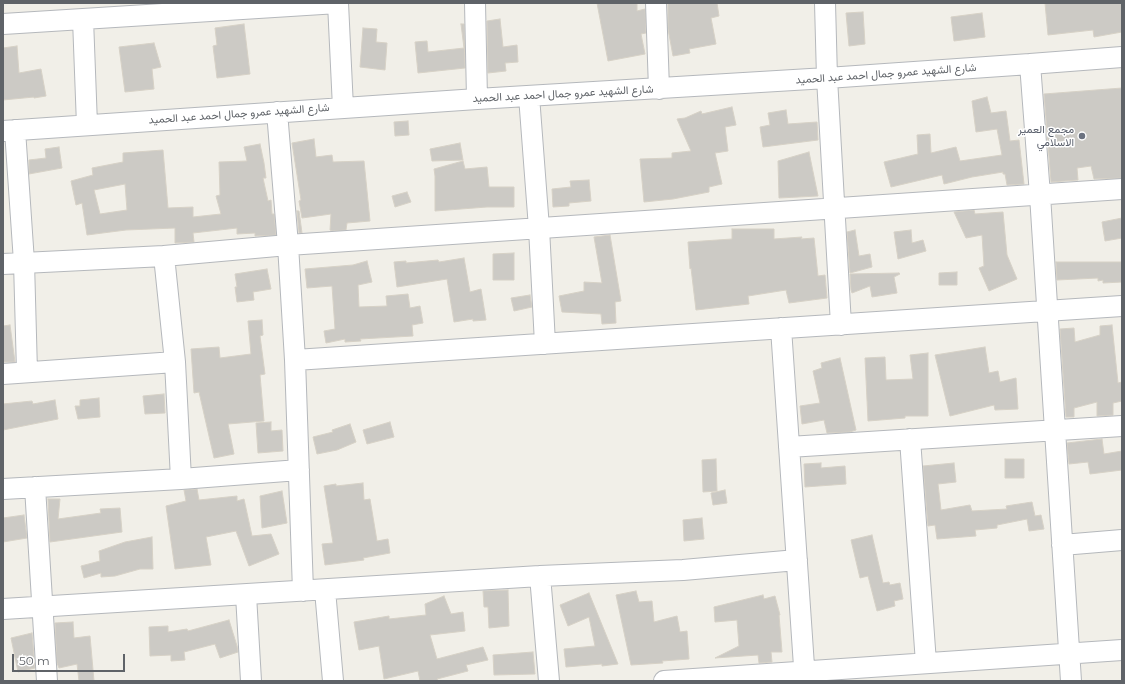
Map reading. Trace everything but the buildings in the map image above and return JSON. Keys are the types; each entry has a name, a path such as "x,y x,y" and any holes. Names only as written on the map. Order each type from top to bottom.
{"street":[{"path":"3,24 83,19 133,10 338,3 343,108"},
{"path":"475,3 477,99"},
{"path":"656,3 659,89"},
{"path":"825,3 827,78 841,324"},
{"path":"83,19 87,125"},
{"name":"شارع الشهيد عمرو جمال احمد عبد الحميد","path":"9,130 477,99 827,78 1122,57"},
{"path":"1030,64 1040,195 1071,681"},
{"path":"529,96 539,228 545,344"},
{"path":"277,112 288,245 295,360 304,591"},
{"path":"9,130 24,262 27,372"},
{"path":"3,264 164,256 288,245 1122,189"},
{"path":"164,256 175,362 181,479"},
{"path":"295,360 1122,306"},
{"path":"781,328 805,676"},
{"path":"3,374 175,362"},
{"path":"789,447 1122,426"},
{"path":"910,440 926,663"},
{"path":"3,489 181,479 299,470"},
{"path":"35,488 47,681"},
{"path":"1062,545 1122,540"},
{"path":"3,609 540,576 682,570 797,560"},
{"path":"540,576 549,681"},
{"path":"325,590 333,681"},
{"path":"246,595 251,681"},
{"path":"664,681 805,676 926,663 1122,650"}],"place":[{"name":"مجمع العمير الاسلامي","path":"1082,136"}]}
